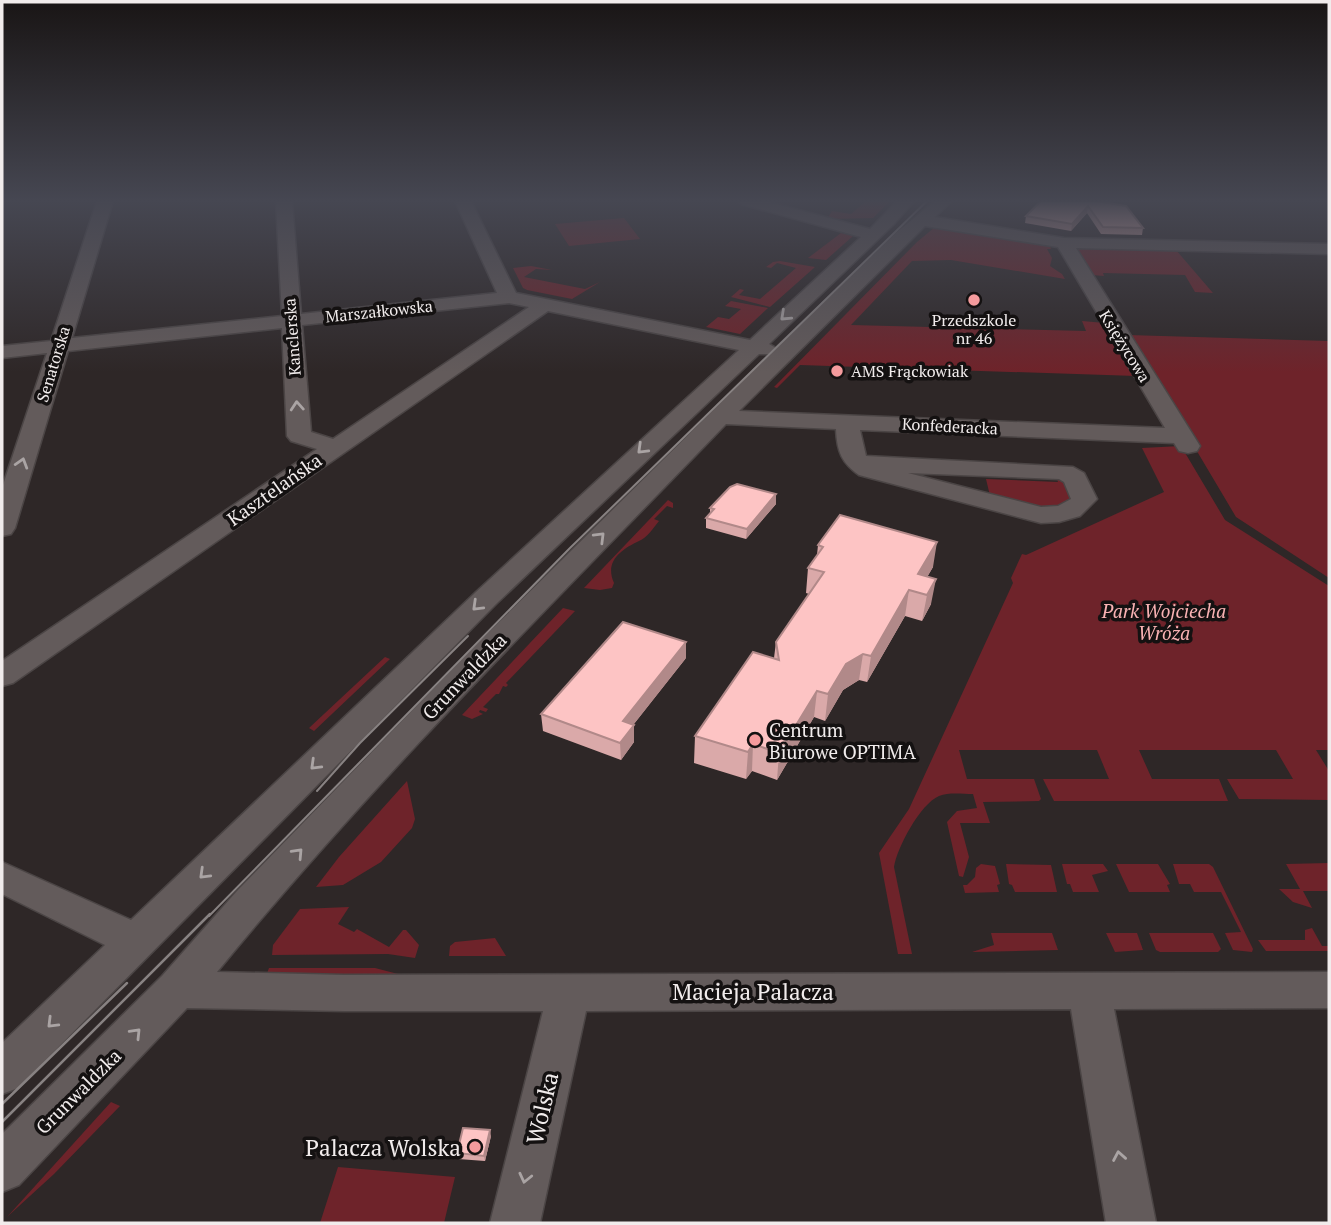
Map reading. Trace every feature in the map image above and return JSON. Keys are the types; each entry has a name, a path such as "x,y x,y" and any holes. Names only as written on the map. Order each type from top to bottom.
{"street":[{"name":"Senatorska","path":"2,528 87,258"},
{"name":"Kanclerska","path":"287,258 299,436 335,447"},
{"path":"490,258 509,297"},
{"name":"Grunwaldzka","path":"2,1168 177,989 251,902 724,399 752,346 847,258"},
{"name":"Grunwaldzka","path":"2,1073 476,607 724,399 783,353 881,258"},
{"name":"Księżycowa","path":"1073,258 1184,441"},
{"name":"Marszałkowska","path":"2,352 509,297 783,353"},
{"name":"Kasztelańska","path":"2,676 547,303"},
{"name":"Konfederacka","path":"724,399 848,421 1184,441"},
{"path":"848,421 850,454 856,463 867,470 1041,515 1057,516 1081,504 1084,499 1075,478 1064,472 856,463"},
{"path":"2,877 135,941"},
{"name":"Macieja Palacza","path":"177,989 344,993 1329,990"},
{"path":"1089,990 1131,1223"},
{"name":"Wolska","path":"515,1223 569,992"}],"green space":[{"path":"901,258 1052,258 1050,266 1065,279 951,260 912,261 851,325 1086,331 1082,321 1105,323 1136,376 800,365 777,388 774,387"},
{"path":"1083,258 1183,258 1213,293 1195,292 1185,275 1092,275"},
{"path":"780,261 815,267 770,307 731,297 740,289 744,290 739,295 760,299 796,268 777,263 771,268 766,267"},
{"path":"531,266 552,270 536,269 524,277 585,289 600,282 572,299 527,290 523,288 513,268"},
{"path":"731,301 768,308 740,334 706,327 718,317 729,319 741,309 725,306"},
{"path":"1128,335 1329,341 1329,578 1236,517"},
{"name":"Park Wojciecha Wróża","path":"1181,446 1225,520 1329,586 1329,750 1316,750 1329,771 1329,800 1239,799 1227,779 1293,779 1276,750 1139,750 1152,779 1219,779 1228,801 1054,801 1043,779 1109,779 1097,750 959,750 967,779 1034,779 1041,799 983,802 990,823 960,823 969,857 963,877 959,876 947,822 957,811 977,808 973,794 939,796 924,808 905,838 894,867 912,954 898,954 879,853 909,809 1013,583 1011,578 1022,554 1026,555 1164,492 1142,448"},
{"path":"1056,476 1060,476 1078,499 1055,513 991,500 986,479 1058,482"},
{"path":"668,500 673,503 673,508 667,506 654,519 659,521 648,535 616,557 611,568 614,583 612,588 584,588"},
{"path":"563,608 575,611 506,683 508,685 503,686 499,694 483,707 488,709 486,712 480,710 483,714 472,719 462,715"},
{"path":"385,657 390,659 314,731 309,728"},
{"path":"407,781 415,819 412,828 381,862 343,885 316,887 339,857"},
{"path":"1329,863 1329,891 1303,891 1312,908 1293,902 1279,889 1300,889 1286,864"},
{"path":"981,864 995,866 1000,884 997,885 999,892 965,893 963,885 967,885 975,877 976,868"},
{"path":"1006,864 1051,865 1057,892 1015,892 1009,884"},
{"path":"1062,864 1103,864 1108,871 1092,875 1099,892 1073,892 1070,884 1067,884"},
{"path":"1116,864 1158,864 1170,884 1167,885 1170,892 1129,892"},
{"path":"1173,864 1209,864 1213,867 1253,949 1252,952 1233,950 1225,933 1241,932 1221,892 1194,892 1190,884 1179,884"},
{"path":"349,907 338,924 354,932 357,929 389,947 403,930 406,930 419,945 415,958 388,954 272,955 273,945 300,909"},
{"path":"1312,928 1322,946 1329,946 1329,951 1266,951 1258,940 1305,940 1305,930"},
{"path":"991,933 1052,933 1058,950 972,952 994,945"},
{"path":"1106,933 1137,933 1143,950 1115,952"},
{"path":"1149,933 1213,933 1221,949 1218,952 1160,952 1156,950"},
{"path":"495,938 506,956 449,956 450,946 455,942"},
{"path":"269,968 375,968 398,974 386,978 266,976"},
{"path":"111,1102 120,1106 54,1174 7,1217"},
{"path":"338,1167 455,1177 444,1223 320,1223"}],"building":[{"path":"737,484 776,494 747,529 706,518 714,509 710,508 730,487"},
{"path":"840,515 937,542 918,574 936,579 927,595 909,590 871,656 863,654 846,664 828,694 817,691 779,753 753,744 748,752 695,736 753,652 779,660 776,642 824,572 808,568 823,547 818,545"},
{"path":"623,622 686,642 623,721 634,725 620,743 541,714"},
{"name":"Palacza Wolska","path":"463,1128 490,1130 484,1156 457,1153"}],"tram line":[{"path":"209,916 570,548 868,258"},
{"path":"317,791 360,743 468,636"},
{"path":"2,1122 210,914"},
{"path":"2,1104 127,983"}],"place":[{"name":"Przedszkole nr 46","path":"974,300"},
{"name":"AMS Frąckowiak","path":"837,371"},
{"name":"Centrum Biurowe OPTIMA","path":"755,740"},
{"name":"Palacza Wolska","path":"475,1147"}]}
